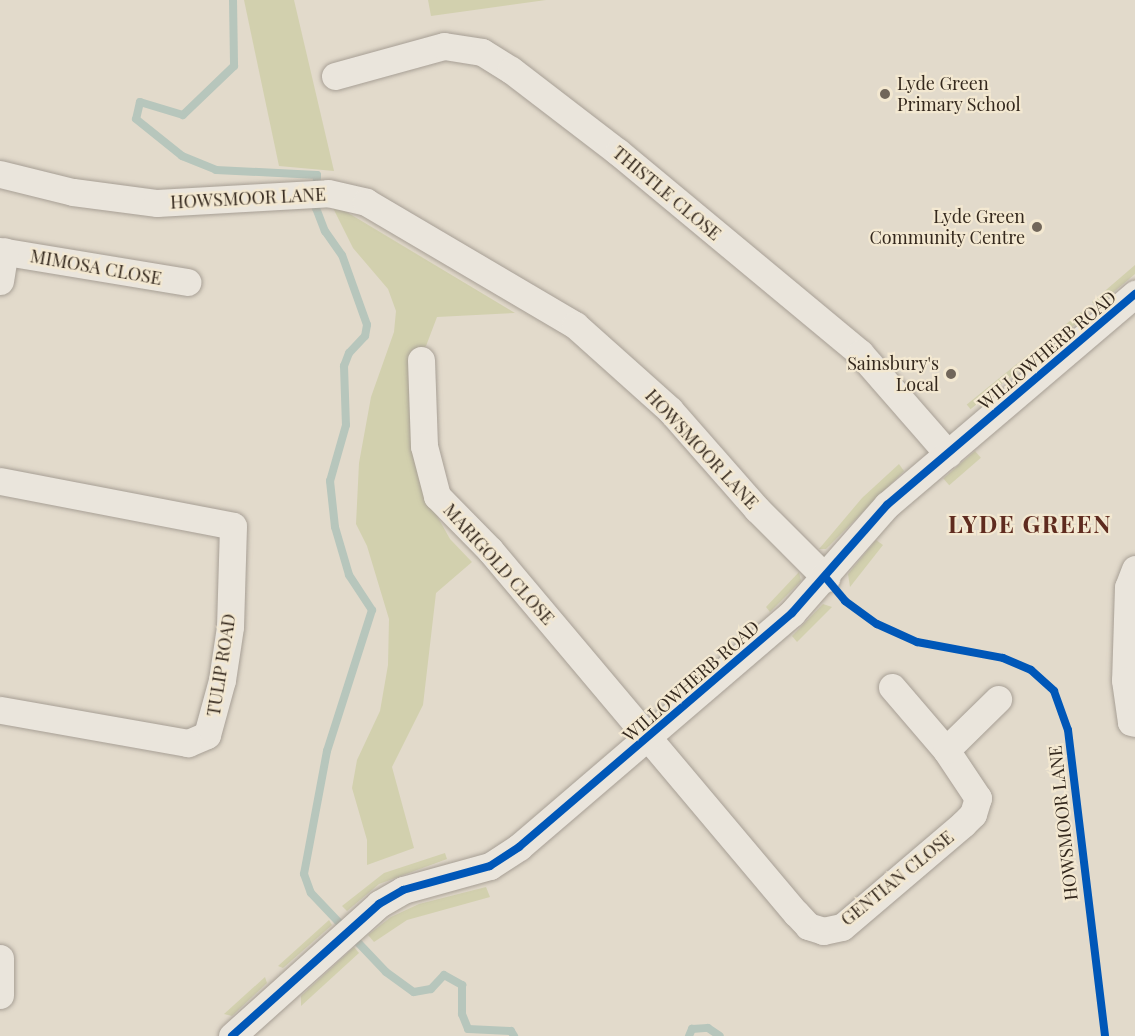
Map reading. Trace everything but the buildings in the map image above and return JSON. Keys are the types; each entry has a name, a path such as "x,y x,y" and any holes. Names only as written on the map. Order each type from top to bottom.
{"street":[{"name":"THISTLE CLOSE","path":"335,76 444,46 482,52 511,70 618,152 860,353 948,454"},
{"name":"HOWSMOOR LANE","path":"0,174 73,192 157,203 317,193 366,202 575,325 670,410 757,509 826,578"},
{"name":"MIMOSA CLOSE","path":"0,281 3,251 188,282"},
{"name":"WILLOWHERB ROAD","path":"232,1036 379,904 403,890 490,866 519,847 649,738 792,613 826,578 887,505 1132,302"},
{"name":"MARIGOLD CLOSE","path":"421,360 424,446 437,496 490,550 649,738"},
{"name":"TULIP ROAD","path":"0,481 233,526 230,627 222,680 207,735 189,743 0,710"},
{"path":"1135,569 1128,587 1125,680 1131,722 1135,723"},
{"name":"GENTIAN CLOSE","path":"649,738 796,913 808,926 823,931 842,927 973,814 978,798 946,750 892,687"},
{"path":"946,750 998,699"},
{"path":"0,958 0,995"}],"shaded area":[{"path":"244,0 294,0 334,171 279,166"},
{"path":"428,0 546,0 431,16"},
{"path":"330,202 515,313 437,317 426,346 412,358 422,489 450,539 472,562 436,593 423,705 392,767 414,848 367,865 367,840 352,788 357,760 380,711 388,665 389,619 367,546 356,524 359,463 371,397 394,332 396,311 388,289 353,248"},
{"path":"1135,265 1135,274 1096,307 1092,302"},
{"path":"1081,312 1085,317 971,409 967,405"},
{"path":"975,451 981,458 949,485 943,479"},
{"path":"899,464 904,471 826,549 819,549 862,498"},
{"path":"876,540 883,545 850,587 848,574"},
{"path":"799,572 801,581 770,612 766,607"},
{"path":"823,604 832,607 797,642 792,636"},
{"path":"445,853 447,859 379,884 347,911 342,906 384,873"},
{"path":"486,887 490,897 407,920 374,942 368,935 391,917 419,904"},
{"path":"329,920 332,925 283,968 278,966"},
{"path":"354,947 359,953 301,1006 301,996"},
{"path":"265,977 267,983 232,1016 224,1014"}],"waterway":[{"path":"233,0 234,66 183,115 140,102 136,119 182,156 216,170 317,175 316,208 325,231 342,255 367,325 365,336 349,353 344,366 346,425 330,481 335,527 349,575 372,610 327,751 304,874 311,893 386,972 414,992 431,989 444,975 462,985 462,1014 468,1029 511,1031 514,1036"},
{"path":"689,1036 692,1029 708,1028 720,1036"}],"cycle path":[{"path":"232,1036 379,904 403,890 490,866 519,847 792,613 887,505 1135,294"},
{"path":"826,578 845,601 877,624 917,642 1003,658 1031,670 1054,691 1068,730 1105,1036"}],"place":[{"name":"Lyde Green Primary School","path":"885,94"},
{"name":"Lyde Green Community Centre","path":"1037,227"},
{"name":"Sainsbury's Local","path":"951,374"}],"district":[{"name":"LYDE GREEN","path":"1030,524"}]}
